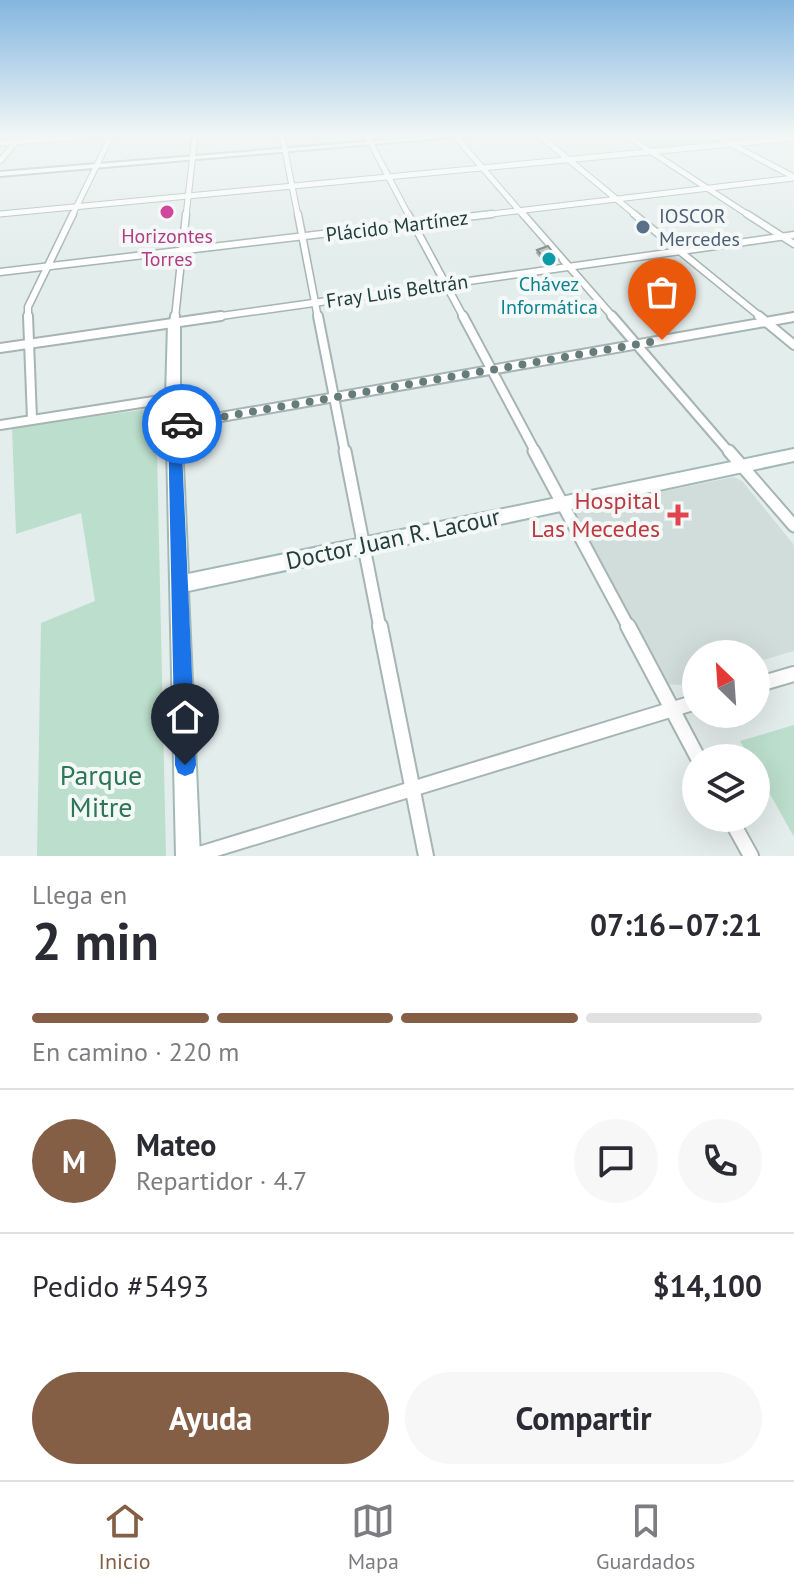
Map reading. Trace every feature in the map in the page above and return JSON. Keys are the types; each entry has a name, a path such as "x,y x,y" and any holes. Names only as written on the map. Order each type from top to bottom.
{"street":[{"path":"32,419 28,307 93,176"},
{"path":"190,176 174,323 173,398 191,856 682,706"},
{"path":"290,176 426,856"},
{"path":"0,214 400,176"},
{"path":"490,176 794,526"},
{"path":"588,176 794,345"},
{"path":"688,176 794,244"},
{"path":"389,177 690,744"},
{"name":"Plácido Martínez","path":"0,272 794,178"},
{"name":"Fray Luis Beltrán","path":"0,348 794,235"},
{"path":"175,425 794,317"},
{"path":"0,425 173,398"},
{"name":"Doctor Juan R. Lacour","path":"180,584 794,455"},
{"path":"770,681 794,674"},
{"path":"738,832 751,856"}],"shaded area":[{"path":"734,477 742,481 794,545 794,651 770,658 770,640 682,640 682,685 666,684 575,514 580,508"}],"green space":[{"name":"Parque Mitre","path":"156,408 166,856 37,856 41,623 95,601 81,513 16,534 12,428"},
{"path":"794,725 794,837 770,794 770,744 742,744 740,741"}],"building":[{"path":"548,246 558,259 546,260 537,250"}],"way so far":[{"path":"182,424 662,340"}],"place":[{"name":"Horizontes Torres","path":"167,212"},
{"name":"IOSCOR Mercedes","path":"643,227"},
{"name":"Chávez Informática","path":"549,259"},
{"name":"Hospital Las Mecedes","path":"678,515"}],"route":[{"path":"182,424 175,425 185,765"}]}
